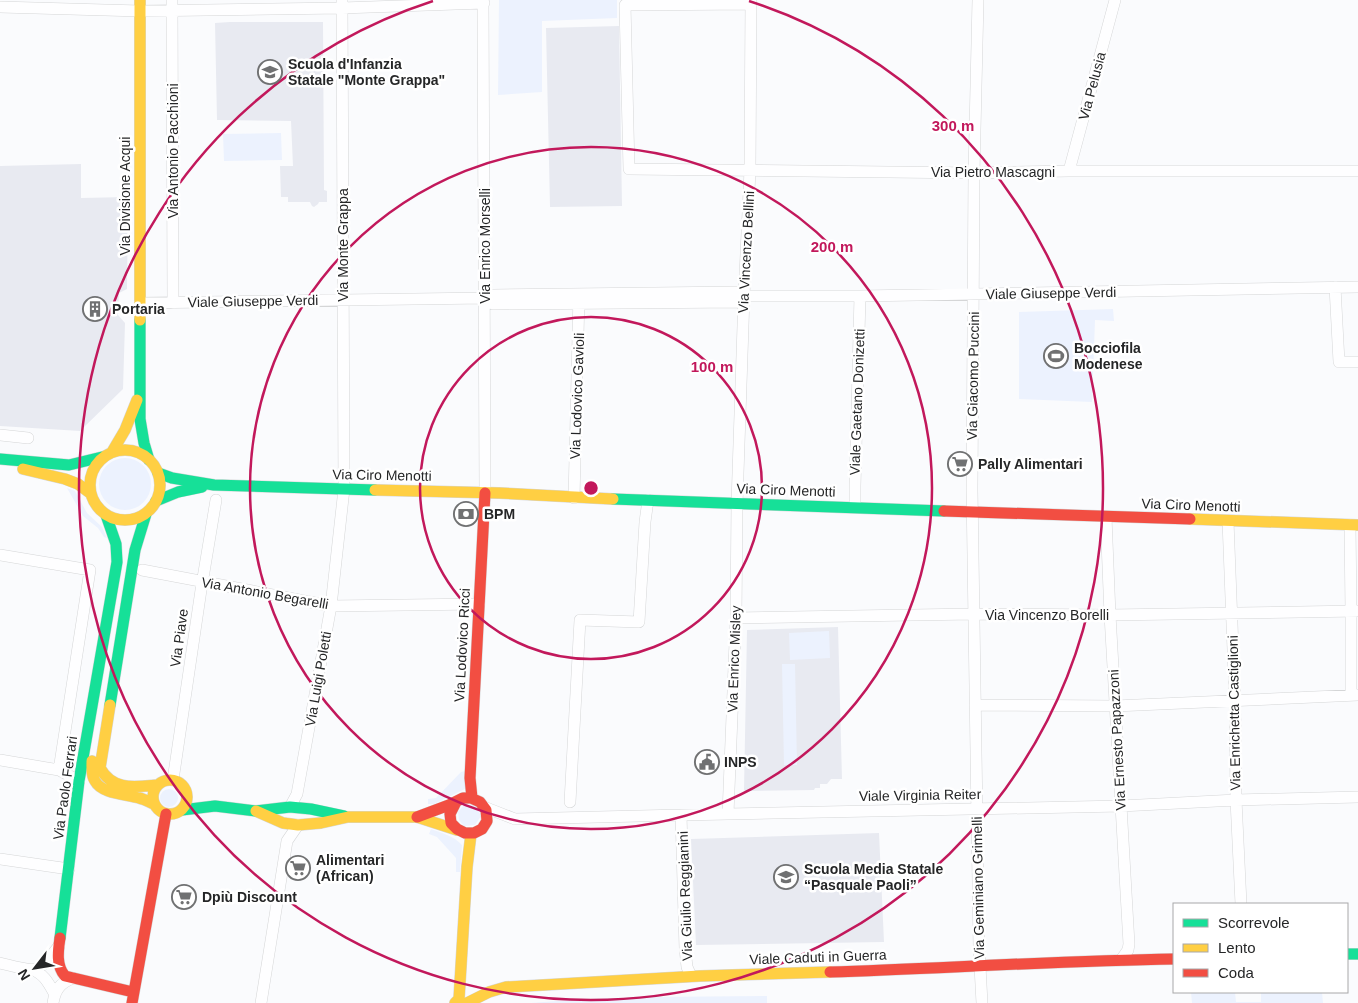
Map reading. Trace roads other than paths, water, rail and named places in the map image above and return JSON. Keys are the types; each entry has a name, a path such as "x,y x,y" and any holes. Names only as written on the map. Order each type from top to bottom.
{"street":[{"name":"Via Giacomo Puccini","path":"975,705 972,512 974,173 978,0"},
{"name":"Via Pelusia","path":"1069,171 1115,0"},
{"path":"0,7 484,2"},
{"name":"Via Enrico Morselli","path":"484,2 485,493"},
{"name":"Via Pietro Mascagni","path":"751,2 625,5 629,169 974,173 1069,171 1358,171"},
{"name":"Via Vincenzo Bellini","path":"737,504 750,170 751,2"},
{"name":"Via Monte Grappa","path":"342,4 344,490"},
{"name":"Via Divisione Acqui","path":"140,5 140,393 141,432 149,460"},
{"name":"Via Antonio Pacchioni","path":"172,5 173,303"},
{"path":"1335,287 1339,362 1358,362"},
{"name":"Viale Giuseppe Verdi","path":"140,303 485,298 493,304 579,298 739,302 744,296 860,296 1358,287"},
{"name":"Viale Gaetano Donizetti","path":"855,507 860,296"},
{"name":"Via Lodovico Gavioli","path":"574,498 579,298"},
{"name":"Via Divisione Acqui","path":"107,454 125,430 140,393"},
{"path":"0,435 28,438"},
{"path":"0,460 69,465 120,450 128,450 143,455 158,473 160,488 156,501 146,514 135,550 100,768 102,774 109,780 135,787 157,785 167,780 173,780 215,806"},
{"path":"107,454 95,464 91,473 89,483 93,502 106,515 122,521 138,518 146,514"},
{"path":"0,460 66,479 78,484 90,493"},
{"name":"Via Ciro Menotti","path":"158,473 172,478 214,485 485,493 574,498 1354,525"},
{"name":"Via Ciro Menotti","path":"156,501 178,492 214,485"},
{"name":"Via Luigi Poletti","path":"290,807 297,794 331,606 344,490"},
{"name":"Via Lodovico Ricci","path":"472,798 470,778 485,493"},
{"name":"Via Piave","path":"173,780 216,500"},
{"path":"570,802 580,620 639,622 648,500"},
{"name":"Via Enrico Misley","path":"728,814 736,618 737,504"},
{"name":"Via Paolo Ferrari","path":"73,978 65,976 60,972 58,946 79,781 118,554 116,541 106,515"},
{"name":"Via Ernesto Papazzoni","path":"1106,517 1128,944 1128,950 1121,960"},
{"name":"Via Enrichetta Castiglioni","path":"1228,521 1241,903"},
{"path":"975,705 1115,706 1354,695 1354,525"},
{"path":"0,555 90,570 59,770"},
{"name":"Via Antonio Begarelli","path":"142,570 331,606 479,604"},
{"name":"Via Vincenzo Borelli","path":"736,618 973,614 1232,614 1355,611"},
{"name":"Via Paolo Ferrari","path":"109,613 110,641 107,670 91,768 92,775 96,784 103,789 140,798 154,804"},
{"name":"Via Geminiano Grimelli","path":"975,705 982,1003"},
{"path":"0,760 59,770 79,781"},
{"path":"157,785 153,794 154,804 157,809 166,814 172,815 182,810 215,806 256,811 290,807 322,810 348,817"},
{"path":"182,810 187,797 184,788"},
{"name":"Viale Virginia Reiter","path":"472,798 479,801 484,807 515,819 1120,806 1236,800 1358,797"},
{"path":"417,817 464,798 472,798"},
{"path":"456,802 451,819 457,830"},
{"path":"455,1003 459,1000 467,867 476,832 485,824 487,819 484,807"},
{"path":"256,811 282,822 298,825 321,823 348,817 417,817 466,834 515,819"},
{"path":"54,998 62,983 73,978 133,997 166,814"},
{"name":"Via Giulio Reggianini","path":"681,815 685,949 687,967 691,976"},
{"path":"261,1003 287,841 282,822"},
{"path":"287,841 298,825"},
{"path":"0,859 69,869"},
{"path":"31,969 37,969 42,966 58,946"},
{"name":"Viale Caduti in Guerra","path":"467,1003 489,992 506,987 691,976 1173,959"},
{"path":"0,963 38,971 48,981 54,998"}],"place":[{"name":"Scuola d'Infanzia Statale \"Monte Grappa\"","path":"270,72"},
{"name":"Portaria","path":"95,309"},
{"name":"Bocciofila Modenese","path":"1056,356"},
{"name":"Pally Alimentari","path":"960,464"},
{"name":"BPM","path":"466,514"},
{"name":"INPS","path":"707,762"},
{"name":"Alimentari (African)","path":"298,868"},
{"name":"Scuola Media Statale “Pasquale Paoli”","path":"786,877"},
{"name":"Dpiù Discount","path":"184,897"}]}
